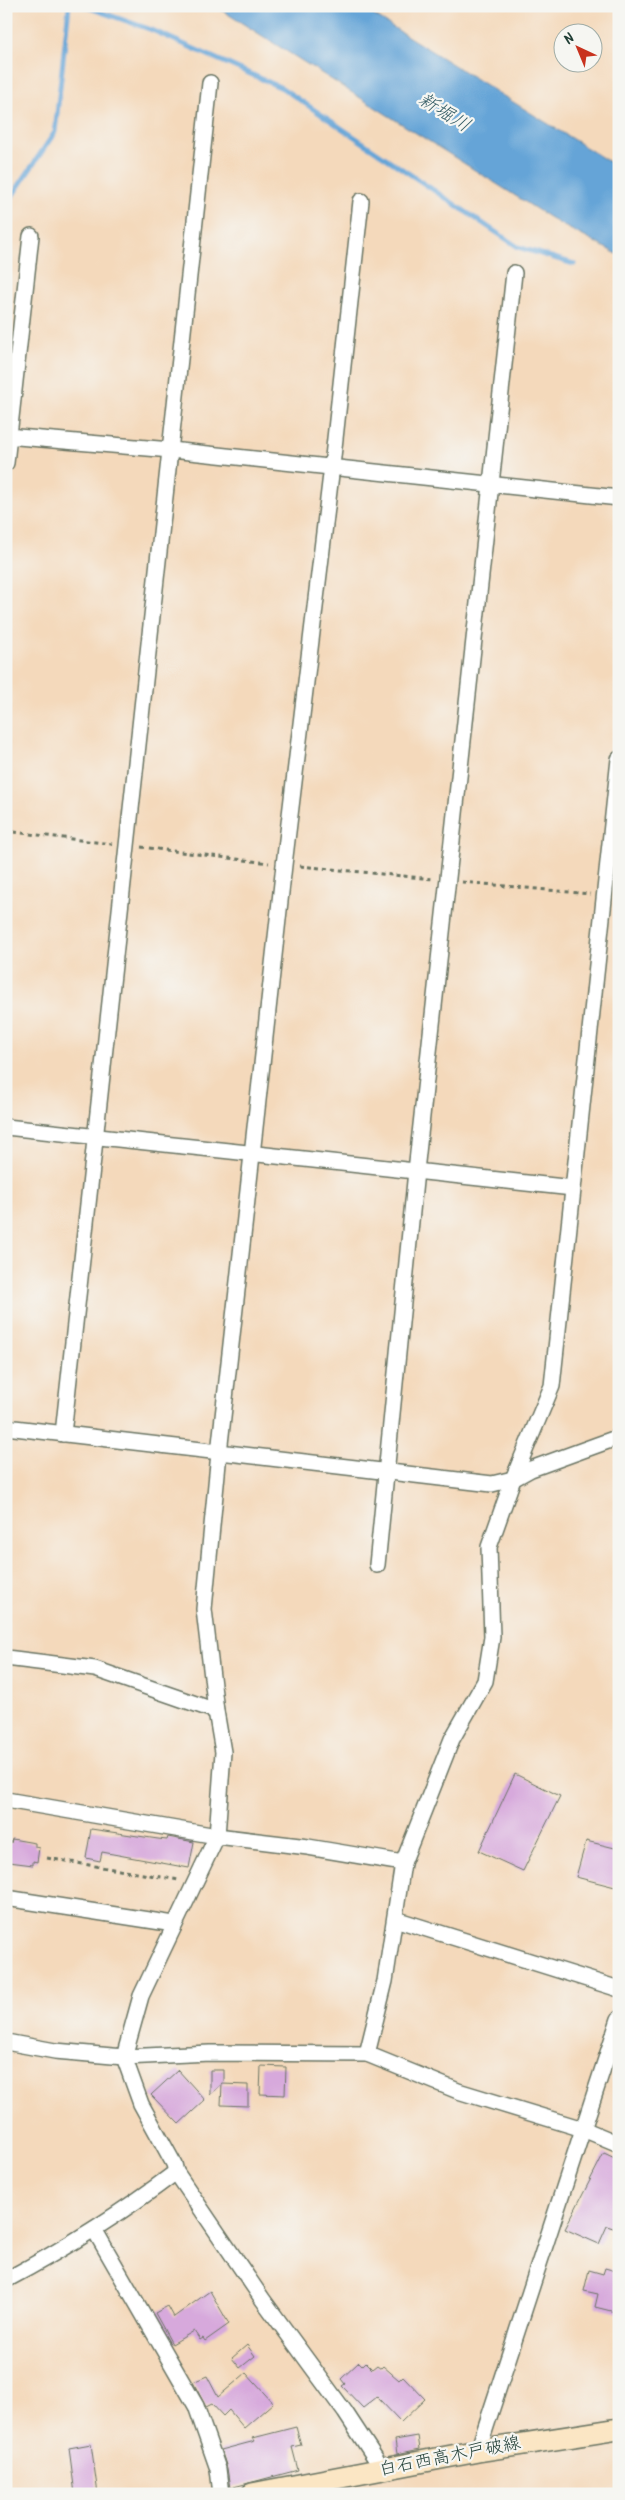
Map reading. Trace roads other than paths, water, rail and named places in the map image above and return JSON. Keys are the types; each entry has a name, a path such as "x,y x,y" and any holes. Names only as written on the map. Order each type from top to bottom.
{"main road":[{"name":"白石西高木戸破線","path":"252,2494 478,2450 619,2429"}],"street":[{"path":"63,1434 210,83"},
{"path":"361,201 332,466 284,865 219,1453 204,1609 216,1711 223,1752 217,1836 141,1996 124,2057 141,2104 174,2164 176,2172 263,2300 345,2412 383,2470"},
{"path":"6,463 32,236"},
{"path":"377,1565 416,1171 514,273"},
{"path":"8,436 332,466 619,498"},
{"path":"367,2054 385,1981 403,1863 452,1739 485,1681 492,1637 489,1547 513,1479 552,1386 619,759"},
{"path":"6,1127 573,1188"},
{"path":"6,1427 492,1484 513,1479 531,1470 619,1437"},
{"path":"6,1658 95,1669 216,1711"},
{"path":"6,1800 217,1836 308,1847 403,1863"},
{"path":"6,1898 174,1924"},
{"path":"395,1919 619,1989"},
{"path":"478,2450 619,2019"},
{"path":"6,2042 55,2050 124,2057 210,2053 367,2054 458,2090 583,2129 619,2144"},
{"path":"6,2280 122,2213 176,2172"},
{"path":"94,2230 196,2406 218,2469 221,2494"}],"water":[{"name":"新堀川","path":"215,6 359,6 619,168 619,255 560,224"}],"waterway":[{"path":"6,205 55,132 69,6"},
{"path":"84,6 152,30 282,88 518,247 574,264"}]}
